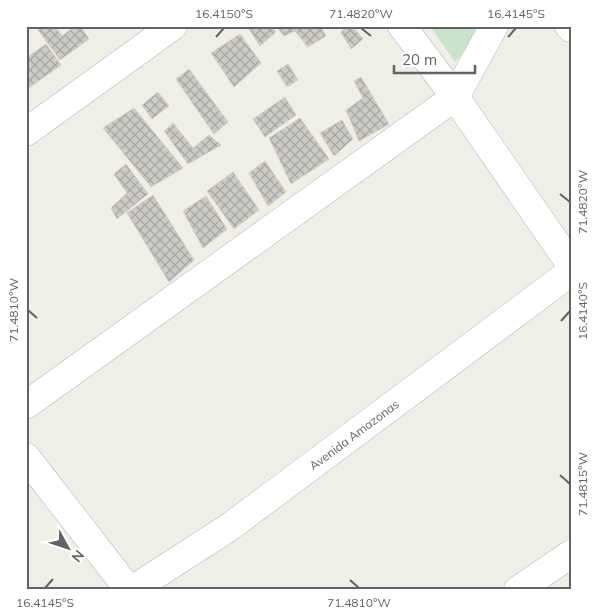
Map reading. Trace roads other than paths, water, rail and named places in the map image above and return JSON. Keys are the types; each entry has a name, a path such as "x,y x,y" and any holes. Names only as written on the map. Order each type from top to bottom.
{"street":[{"path":"26,132 173,26"},
{"path":"402,26 571,265"},
{"path":"26,405 454,97 494,26"},
{"name":"Avenida Amazonas","path":"130,590 230,526 571,272"},
{"path":"26,457 130,590"},
{"path":"518,590 571,554"}]}
